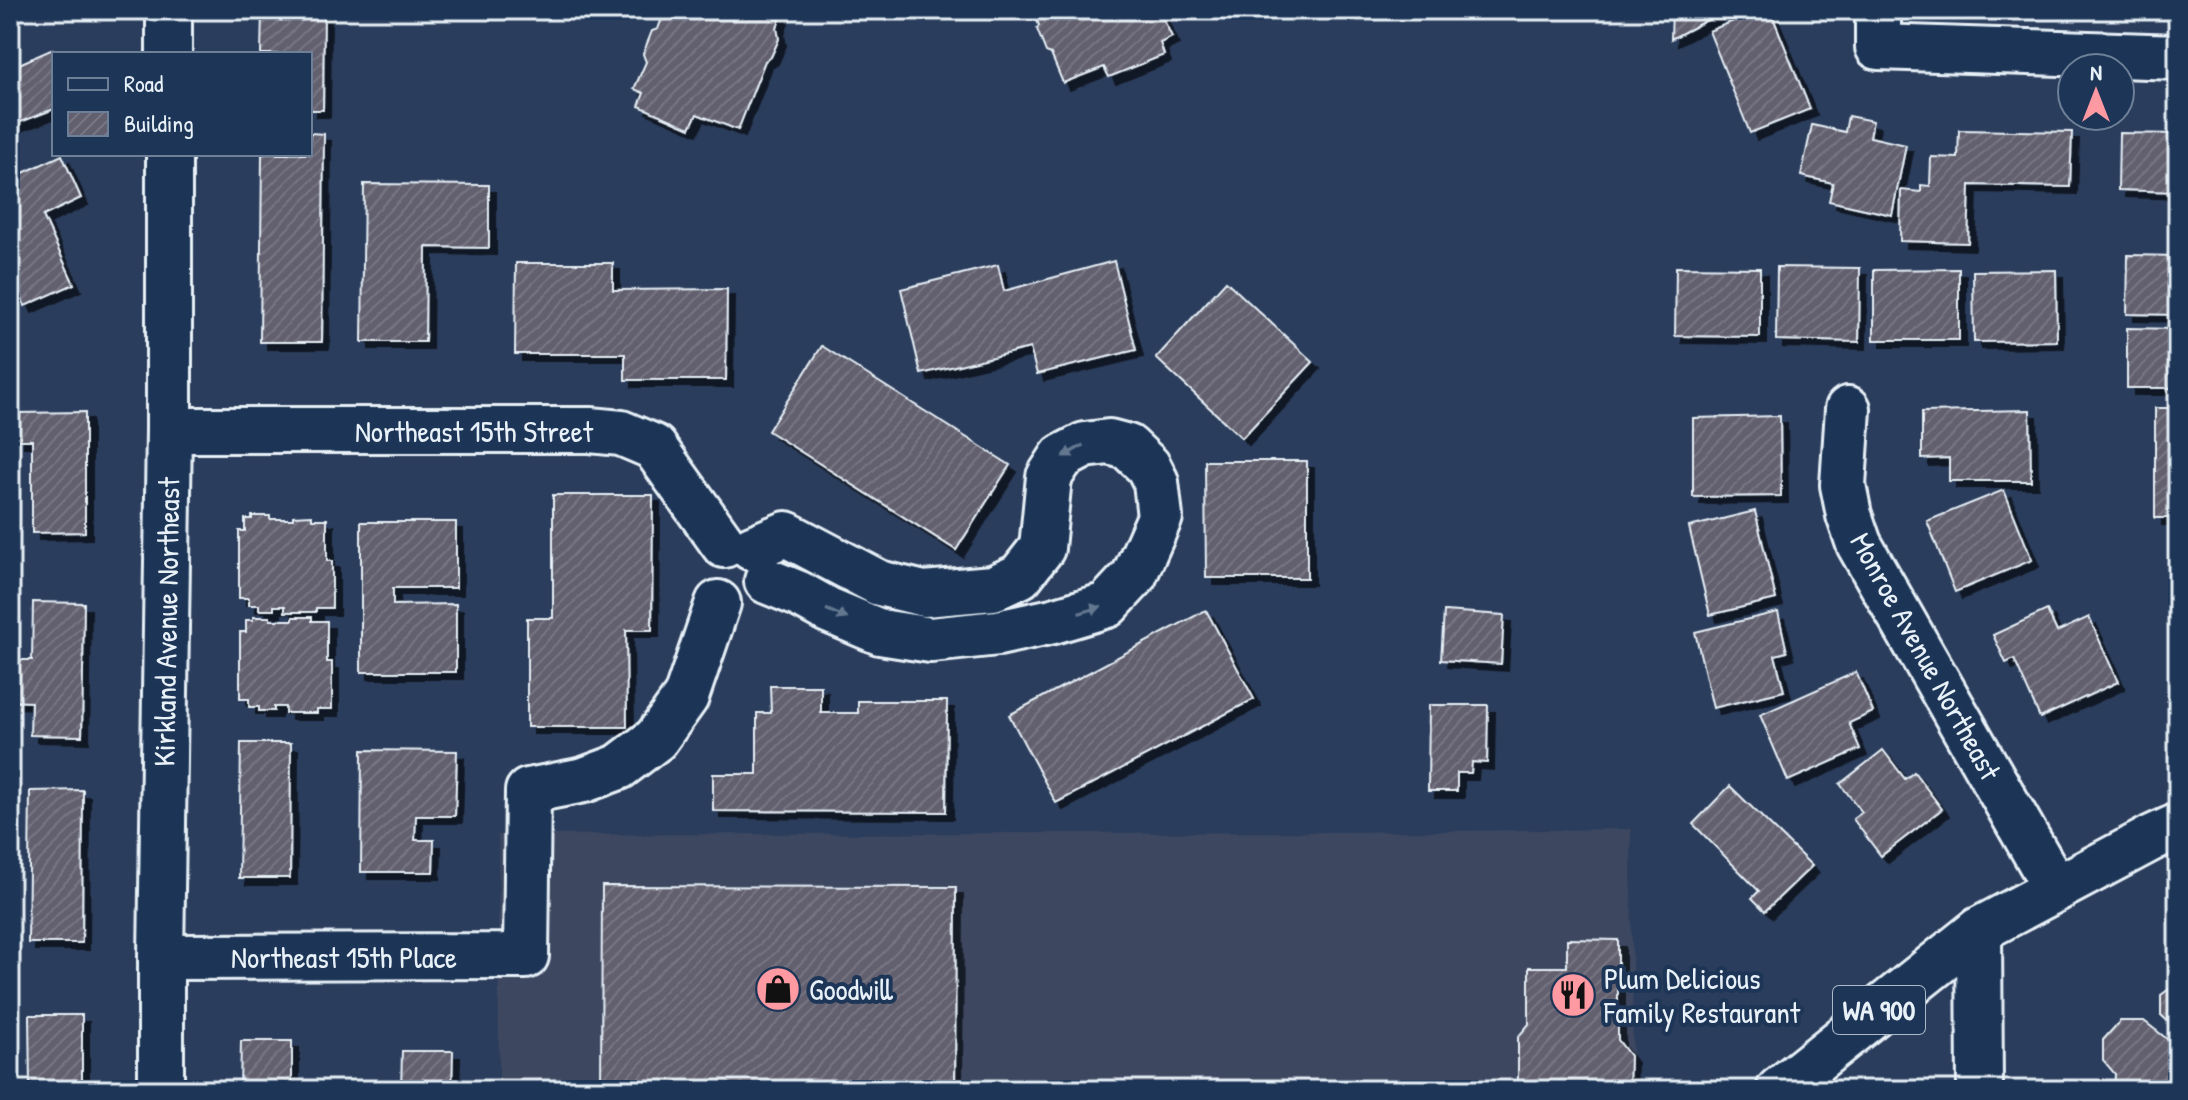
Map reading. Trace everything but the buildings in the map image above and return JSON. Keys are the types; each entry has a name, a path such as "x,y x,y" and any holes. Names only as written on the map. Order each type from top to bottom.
{"street":[{"path":"169,10 169,52"},
{"path":"1878,28 2178,57"},
{"name":"Kirkland Avenue Northeast","path":"161,1090 169,156"},
{"name":"Monroe Avenue Northeast","path":"1848,409 1843,485 1859,544 2056,889"},
{"name":"Northeast 15th Street","path":"169,430 590,430 621,433 654,447 748,558"},
{"path":"1109,442 1128,447 1148,466 1156,482 1160,517 1134,576 1107,605 998,633 931,640 880,632 799,594 748,558 786,534 879,583 924,594 993,588 1020,576 1042,548 1049,477 1062,457 1085,445 1109,442"},
{"name":"Northeast 15th Place","path":"161,957 526,956 528,791 584,780 619,767 656,739 686,697 718,603 739,608 757,599 748,558"},
{"name":"WA 900","path":"1779,1090 1979,930 2178,826"},
{"path":"1979,930 1980,1090"}],"shaded area":[{"path":"1631,829 1633,1090 499,1090 498,835"}],"place":[{"name":"Goodwill","path":"778,989"},
{"name":"Plum Delicious Family Restaurant","path":"1573,995"}]}
